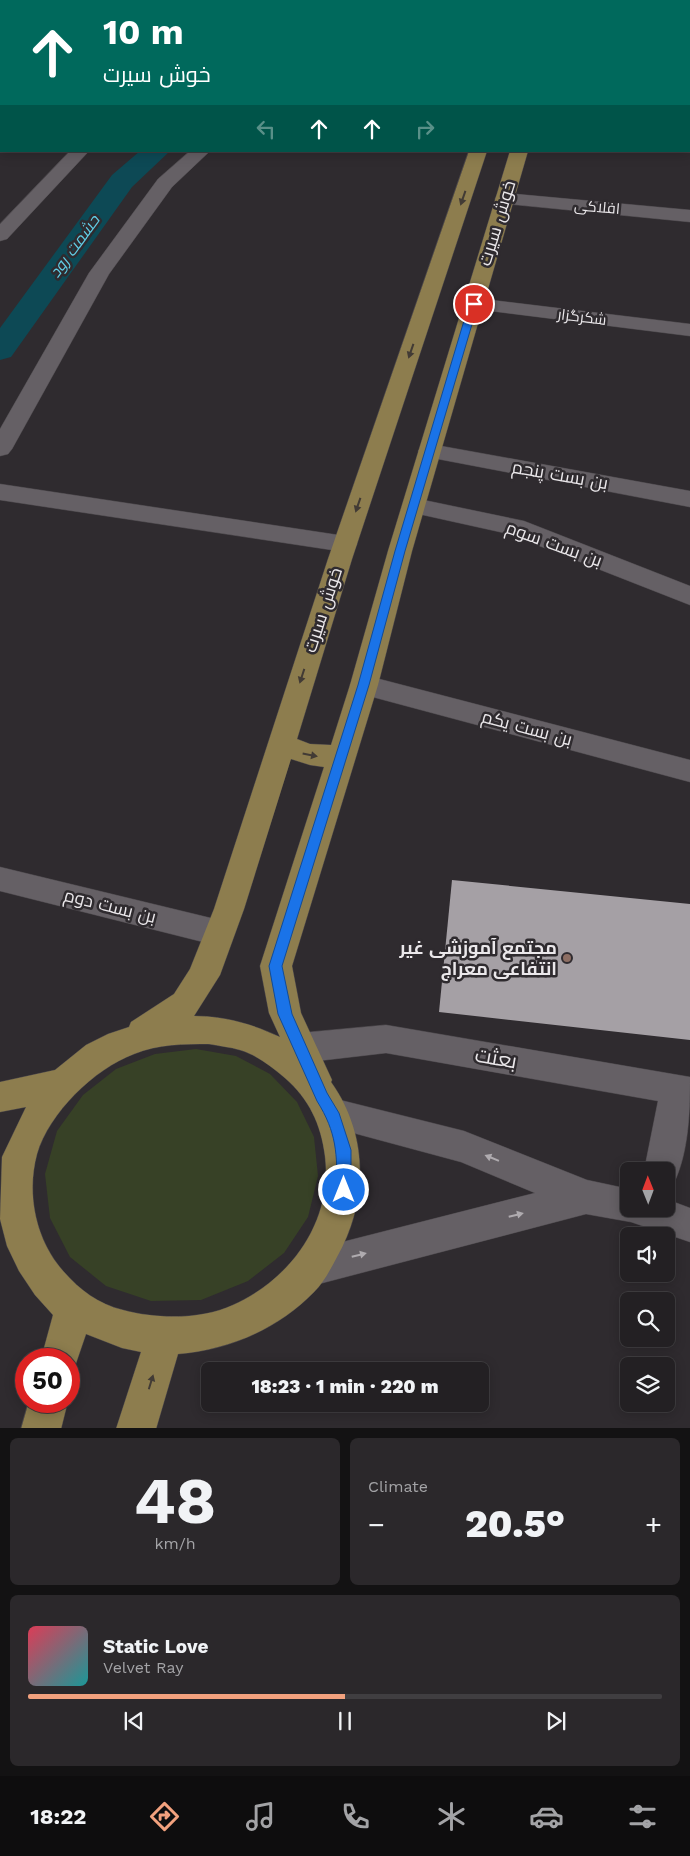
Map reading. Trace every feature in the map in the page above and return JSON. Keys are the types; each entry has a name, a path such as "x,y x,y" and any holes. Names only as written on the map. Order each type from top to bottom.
{"main road":[{"name":"خوش سیرت","path":"130,1040 185,1004 204,974 345,544 478,152"},
{"name":"خوش سیرت","path":"327,1105 285,1014 276,966 364,685 414,506 519,152"},
{"path":"281,743 307,755 324,757 342,756"},
{"path":"169,1030 209,1030 248,1038 283,1056 312,1081 327,1105 344,1150 344,1190 333,1230 311,1268 278,1299 238,1322 193,1335 147,1335 104,1324 66,1302 38,1271 10,1233 20,1153 36,1117 61,1084 93,1058 130,1040 169,1030"},
{"path":"0,1097 61,1084"},
{"path":"63,1348 74,1307"},
{"path":"136,1428 165,1335"},
{"path":"41,1428 45,1413"}],"street":[{"path":"0,234 79,152"},
{"path":"0,449 99,273 165,183 199,152"},
{"name":"افلاکی","path":"504,199 690,216"},
{"name":"شکرگزار","path":"474,304 690,330"},
{"name":"بن بست پنجم","path":"430,451 690,499"},
{"path":"0,492 345,544"},
{"name":"بن بست سوم","path":"414,506 515,527 690,596"},
{"name":"بن بست یکم","path":"364,685 690,771"},
{"name":"بن بست دوم","path":"0,879 219,933"},
{"name":"بعثت","path":"300,1048 386,1039 683,1091"},
{"path":"664,1162 683,1091"},
{"path":"327,1105 464,1147 586,1197 620,1204"},
{"path":"311,1268 586,1197"},
{"path":"670,1218 690,1225"}],"green space":[{"path":"196,1049 236,1056 270,1074 297,1102 314,1137 318,1176 308,1217 284,1253 248,1281 201,1300 151,1301 106,1286 70,1257 50,1218 45,1174 57,1131 83,1095 116,1069 155,1054"}],"building":[{"name":"مجتمع آموزشی غیر انتفاعی معراج","path":"452,880 690,904 690,1040 439,1012"}],"waterway":[{"name":"حشمت رود","path":"0,350 122,181 156,152"}],"place":[{"name":"مجتمع آموزشی غیر انتفاعی معراج","path":"567,958"}],"route":[{"path":"344,1190 344,1150 332,1113 322,1097 285,1014 276,966 364,685 400,551 474,304"}]}
